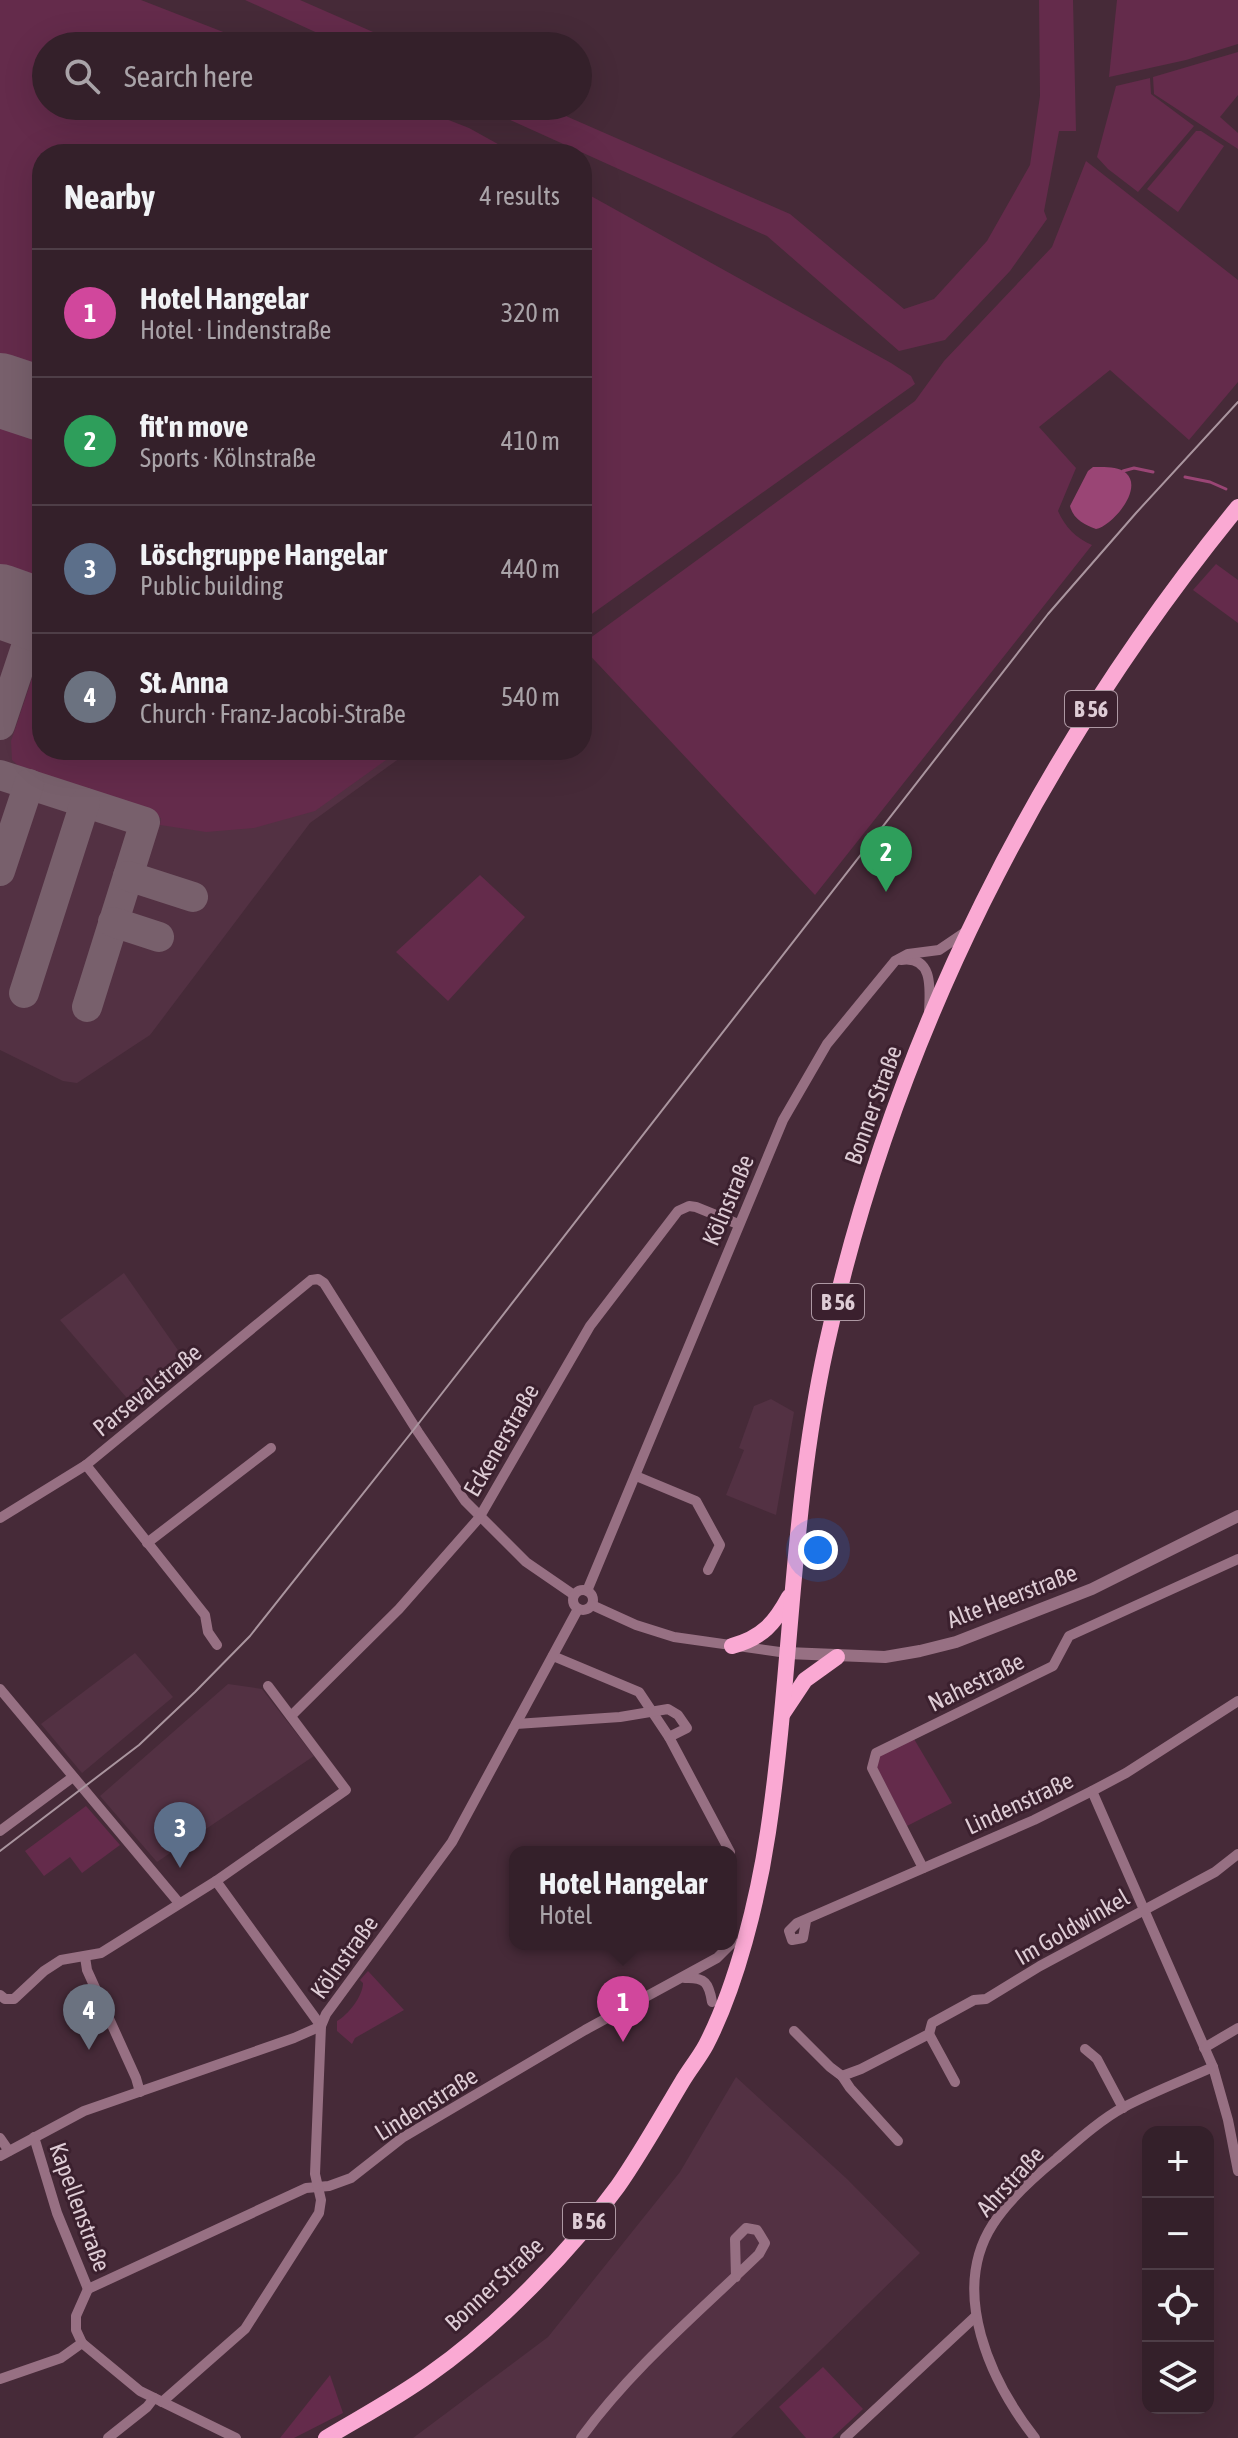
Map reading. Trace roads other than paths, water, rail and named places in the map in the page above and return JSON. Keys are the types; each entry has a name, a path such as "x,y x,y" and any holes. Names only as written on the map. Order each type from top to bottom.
{"main road":[{"name":"Bonner Straße","path":"326,2438 432,2373 514,2303 568,2247 616,2188 706,2044 737,1963 759,1884 772,1800 803,1490 826,1348 874,1167 928,1023 970,928 1036,799 1118,665 1187,569 1238,507"},
{"path":"732,1646 752,1640 768,1629 792,1592"},
{"path":"780,1718 805,1680 837,1657"},
{"name":"Bonner Straße","path":"737,1927 772,1800"},
{"name":"Bonner Straße","path":"681,2083 730,1950"}],"street":[{"path":"895,961 908,954 939,950 970,928"},
{"path":"895,961 908,959 925,967 930,979 928,1023"},
{"name":"Kölnstraße","path":"587,1591 783,1120 827,1044 895,961"},
{"name":"Eckenerstraße","path":"291,1716 399,1609 479,1518 590,1326 678,1211 689,1206 696,1207 738,1224"},
{"name":"Parsevalstraße","path":"0,1518 86,1465 311,1280 318,1279 324,1283 418,1432 479,1518"},
{"path":"147,1543 271,1448"},
{"path":"86,1465 205,1615 208,1632 217,1645"},
{"path":"636,1476 696,1501 720,1545 708,1570"},
{"name":"Alte Heerstraße","path":"787,1653 885,1657 920,1651 1004,1625 1092,1589 1238,1516"},
{"path":"479,1518 526,1562 574,1595"},
{"name":"Nahestraße","path":"923,1868 872,1768 876,1753 1053,1666 1069,1636 1238,1559"},
{"path":"587,1591 592,1595 592,1605 584,1611 578,1609 572,1601 574,1595 587,1591"},
{"path":"592,1605 636,1625 674,1637 787,1653"},
{"name":"Kölnstraße","path":"4,2154 84,2111 321,2026 326,2014 452,1842 578,1609"},
{"path":"553,1656 639,1692 669,1737 726,1846"},
{"path":"0,1995 5,1999 14,1999 35,1977 61,1960 101,1953 216,1881 346,1790 268,1686"},
{"path":"0,1689 179,1903"},
{"name":"Lindenstraße","path":"806,1921 1034,1820 1092,1791 1126,1773 1238,1701"},
{"path":"516,1724 620,1717 668,1709 678,1715 687,1728 669,1737"},
{"path":"0,1831 73,1777"},
{"path":"1092,1791 1213,2067 1238,2171"},
{"name":"Im Goldwinkel","path":"842,2076 929,2034 932,2023 974,2000 986,1999 1215,1872 1238,1854"},
{"path":"108,2438 245,2329 319,2213 319,2186 315,2174 321,2026 216,1881"},
{"name":"Lindenstraße","path":"88,2289 306,2188 329,2186 351,2178 402,2138 585,2030 717,1958 725,1950"},
{"path":"85,1957 87,1970 140,2092"},
{"path":"679,1979 705,1981 710,1987 712,2002"},
{"path":"1204,2048 1238,2028"},
{"path":"794,2031 842,2076 898,2141"},
{"path":"929,2034 955,2082"},
{"path":"1085,2049 1097,2059 1123,2108"},
{"name":"Ahrstraße","path":"1035,2438 1002,2389 986,2352 976,2316 976,2273 982,2246 991,2226 1050,2164 1123,2108 1213,2067"},
{"name":"Kapellenstraße","path":"34,2137 57,2213 88,2289 76,2316 76,2330 82,2343"},
{"path":"0,2138 4,2154"},
{"path":"581,2438 609,2399 736,2277 759,2254 765,2243 757,2230 746,2228 735,2239 736,2277"},
{"path":"845,2438 976,2316"},
{"path":"0,2379 61,2358 82,2343 140,2391 236,2438"}],"waterway":[{"path":"1123,471 1134,468 1153,472"},
{"path":"1185,477 1226,489"}],"tram line":[{"path":"0,1851 139,1745 250,1636 1048,614 1238,402"}],"place":[{"name":"fit'n move","path":"886,892"},
{"name":"Löschgruppe Hangelar","path":"180,1868"},
{"name":"Hotel Hangelar","path":"623,2042"},
{"name":"St. Anna","path":"89,2050"}]}
